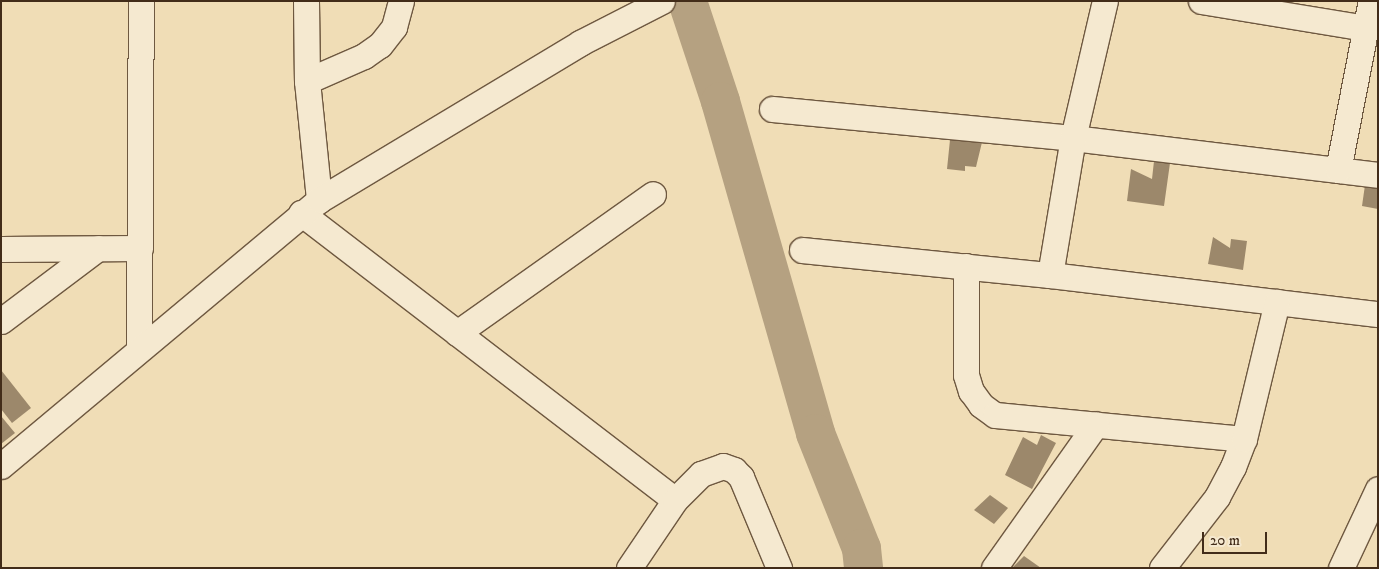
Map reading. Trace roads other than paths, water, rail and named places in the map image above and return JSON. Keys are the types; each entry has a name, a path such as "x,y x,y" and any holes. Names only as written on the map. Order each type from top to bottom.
{"street":[{"path":"139,349 141,1"},
{"path":"306,1 310,206 457,333 675,500"},
{"path":"307,81 364,56 380,45 394,27 401,1"},
{"path":"1,466 310,206 580,43 662,1"},
{"path":"1050,275 1074,138 1105,1"},
{"path":"1201,1 1365,28"},
{"path":"1338,170 1371,1"},
{"path":"772,109 1074,138 1378,175"},
{"path":"457,333 653,194"},
{"path":"1,321 98,248"},
{"path":"1,249 140,248"},
{"path":"802,250 1050,275 1378,314"},
{"path":"966,266 966,374 971,391 981,404 996,415 1244,440"},
{"path":"1162,568 1217,497 1244,440 1277,302"},
{"path":"994,568 1096,424"},
{"path":"629,568 675,500 701,474 723,466 734,470 741,477 779,568"},
{"path":"1342,568 1378,489"}],"waterway":[{"path":"687,1 720,101 815,433 861,548 863,568"}]}
